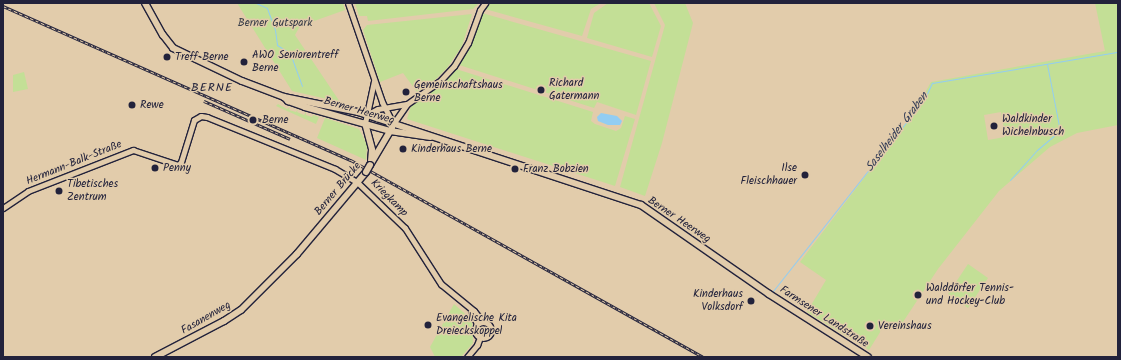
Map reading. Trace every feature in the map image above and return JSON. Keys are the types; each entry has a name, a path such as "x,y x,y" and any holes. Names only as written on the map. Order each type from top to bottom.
{"main road":[{"name":"Berner Heerweg","path":"145,3 166,40 180,52 284,97 294,103 390,131 432,137"},
{"name":"Berner Heerweg","path":"284,97 366,115 641,205 769,294"},
{"name":"Berner Brücke","path":"365,123 372,150 370,165"},
{"name":"Berner Brücke","path":"296,252 358,183 394,124"},
{"name":"Fasanenweg","path":"155,357 230,318 296,252"},
{"name":"Farmsener Landstraße","path":"769,294 868,357"}],"street":[{"path":"348,3 374,80 385,108 394,124 407,104 439,82 454,66 468,43 480,10 485,3"},
{"name":"Berner Brücke","path":"365,123 374,80"},
{"path":"366,115 385,108 407,104"},
{"name":"Kriegkamp","path":"178,165 181,162 190,129 196,118 207,117 335,169 358,183 405,228 441,284 470,309 482,322"},
{"name":"Hermann-Balk-Straße","path":"3,208 28,191 134,150 178,165"},
{"name":"Kriegkamp","path":"470,309 477,324"},
{"path":"482,322 489,325 490,331 487,336 480,337 475,332 477,324 482,322"},
{"path":"467,357 477,345 480,337"}],"green space":[{"name":"Berner Gutspark","path":"237,3 343,3 345,10 300,26 295,35 340,102 292,91"},
{"path":"355,3 479,3 473,9 368,21 367,16 359,16"},
{"path":"488,3 601,3 591,9 582,36 485,9"},
{"path":"608,3 649,3 661,26 652,57 587,38 594,13"},
{"path":"654,3 685,3 693,23 662,143 645,196 620,187 665,25"},
{"path":"1095,3 1118,3 1118,125 1077,133 1050,147 999,191 938,269 899,328 887,321 869,350 807,312 826,280 800,262 915,111 931,82 1105,51","holes":["1001,112 1005,137 988,140 984,115"]},
{"path":"482,13 651,61 636,115 597,102 594,108 459,65 472,42"},
{"path":"472,14 462,46 447,68 436,79 417,92 403,73 380,82 363,30 367,25"},
{"path":"456,69 593,112 591,121 595,124 616,131 621,128 625,116 635,119 615,186 407,119 411,106 438,87"},
{"path":"24,72 28,89 13,92 13,75"},
{"path":"278,104 287,109 290,107 289,110 296,112 298,109 297,112 304,115 306,112 306,115 319,117 316,124 276,106"},
{"path":"325,118 359,129 367,145 366,160 317,138"},
{"path":"968,264 988,278 968,308 948,294"},
{"path":"454,304 472,320 473,343 461,357 435,357 430,347"}],"water":[{"path":"601,113 617,116 622,121 620,125 608,125 598,121 597,117"}],"waterway":[{"path":"256,3 267,8 275,30 277,45 290,53 302,86"},
{"name":"Saselheider Graben","path":"773,291 924,100 932,83 1118,52"},
{"path":"1010,180 1037,150 1060,131 1047,64"}],"railway":[{"path":"3,6 351,160 703,357"},
{"path":"204,101 290,139"}],"place":[{"name":"Treff Berne","path":"167,57"},
{"name":"AWO Seniorentreff Berne","path":"244,62"},
{"name":"Richard Gatermann","path":"541,90"},
{"name":"Gemeinschaftshaus Berne","path":"406,92"},
{"name":"Rewe","path":"132,105"},
{"name":"Berne","path":"253,120"},
{"name":"Waldkinder Wichelnbusch","path":"994,126"},
{"name":"Kinderhaus Berne","path":"403,149"},
{"name":"Penny","path":"155,168"},
{"name":"Franz Bobzien","path":"515,169"},
{"name":"Ilse Fleischhauer","path":"805,175"},
{"name":"Tibetisches Zentrum","path":"59,191"},
{"name":"Walddörfer Tennis- und Hockey-Club","path":"918,295"},
{"name":"Kinderhaus Volksdorf","path":"751,301"},
{"name":"Evangelische Kita Dreieckskoppel","path":"428,325"},
{"name":"Vereinshaus","path":"870,326"}],"district":[{"name":"BERNE","path":"212,88"}]}
